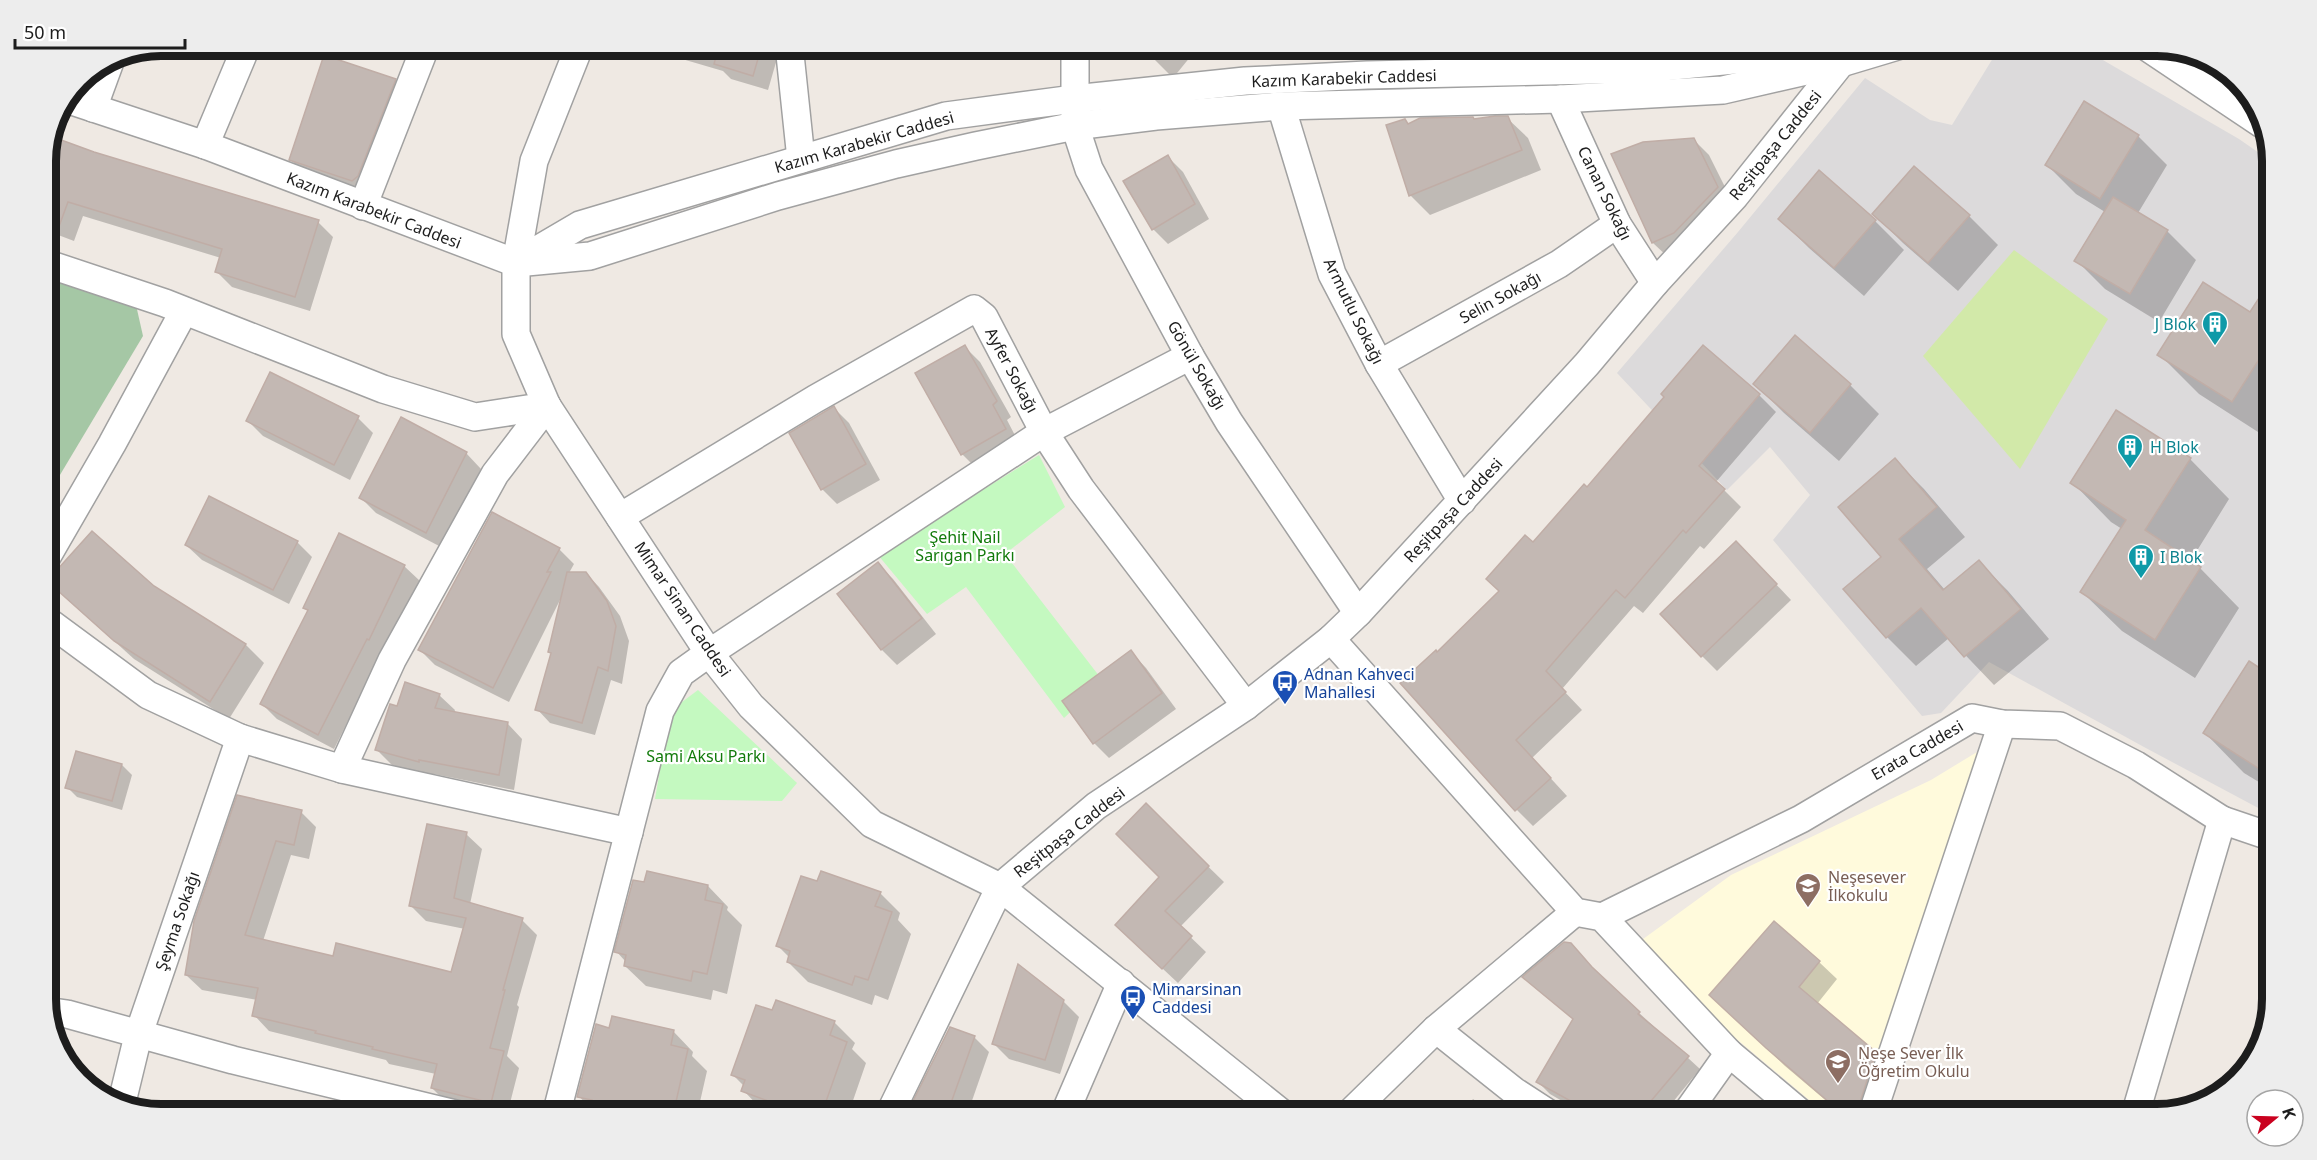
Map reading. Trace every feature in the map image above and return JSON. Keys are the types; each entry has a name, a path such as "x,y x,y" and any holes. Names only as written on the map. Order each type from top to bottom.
{"street":[{"path":"205,145 242,56"},
{"path":"363,206 422,56"},
{"name":"Mimar Sinan Caddesi","path":"576,56 534,161 516,263 516,334 547,406 708,653 751,706 872,825 1000,887 1272,1105"},
{"path":"790,56 801,159"},
{"name":"Gönül Sokağı","path":"1075,56 1076,126 1089,169 1190,356 1229,422 1358,613"},
{"name":"Kazım Karabekir Caddesi","path":"81,104 205,145 516,263 580,225 946,117 1074,99 1245,81 1367,75 1642,69 1763,56"},
{"path":"516,263 590,256 778,196 875,170 976,146 1076,126 1156,116 1281,106 1560,99 1723,90 1834,56"},
{"name":"Reşitpaşa Caddesi","path":"1000,887 1096,806 1246,706 1331,639 1358,613 1587,364 1655,282 1735,196 1839,56"},
{"path":"2161,56 2252,118"},
{"path":"81,104 100,75"},
{"name":"Canan Sokağı","path":"1560,99 1617,224 1655,282"},
{"name":"Armutlu Sokağı","path":"1281,106 1332,274 1379,364 1462,501"},
{"name":"Selin Sokağı","path":"1379,364 1558,264 1617,224"},
{"path":"56,267 184,311 383,389 475,417 547,406"},
{"name":"Ayfer Sokağı","path":"620,517 815,399 974,309 984,317 1044,432 1081,489 1246,706"},
{"path":"56,541 184,311"},
{"path":"559,1105 660,711 681,674 708,653 1044,432 1190,356"},
{"path":"342,769 392,660 495,474 547,406"},
{"path":"56,628 148,695 240,738 342,769 629,832"},
{"path":"1331,639 1575,912 1602,917 1729,1053 1791,1105"},
{"name":"Erata Caddesi","path":"1602,917 1801,819 1972,718 2002,724 2060,726 2136,765 2222,820 2262,834"},
{"path":"1875,1105 2002,724"},
{"name":"Şeyma Sokağı","path":"123,1097 138,1036 240,738"},
{"path":"2138,1105 2222,820"},
{"path":"893,1105 1000,887"},
{"path":"1358,1105 1436,1029 1575,912"},
{"path":"1068,1105 1120,983"},
{"path":"57,1013 138,1036 419,1105"},
{"path":"1436,1029 1514,1091 1536,1105"},
{"path":"1692,1105 1729,1053"}],"shaded area":[{"path":"1994,56 2096,56 2239,139 2261,154 2262,810 1989,662 1941,713 1922,716 1773,540 1810,495 1770,447 1727,490 1617,373 1738,232 1865,78 1930,120 1952,125"},
{"name":"Neşesever İlkokulu","path":"1977,752 1963,808 1865,1105 1815,1105 1727,1031 1639,942 1731,875 1931,780"}],"green space":[{"path":"2014,250 2108,319 2020,469 1923,356"},
{"path":"56,273 136,305 143,336 56,482"},
{"name":"Şehit Nail Sarıgan Parkı","path":"1039,455 1065,507 1005,554 1103,681 1064,718 966,587 927,614 878,555"},
{"name":"Sami Aksu Parkı","path":"698,690 797,783 782,801 655,799 670,711"}],"building":[{"path":"324,56 396,79 358,176 352,181 289,160"},
{"path":"716,56 759,56 753,76 714,64"},
{"path":"2084,101 2139,135 2100,199 2045,165"},
{"path":"1508,116 1522,150 1409,196 1386,125 1405,119 1408,124 1420,118 1473,117 1474,119"},
{"path":"1694,138 1718,187 1674,233 1652,243 1611,154 1643,142"},
{"path":"58,139 94,152 319,220 295,297 215,272 222,249 68,202 56,234 56,154"},
{"path":"1168,155 1195,204 1152,230 1123,181"},
{"path":"1914,166 1970,215 1928,263 1872,214"},
{"path":"1819,170 1876,220 1834,268 1778,219"},
{"path":"2113,197 2168,230 2130,294 2074,261"},
{"name":"J Blok","path":"2203,282 2250,312 2261,295 2261,356 2232,402 2157,355"},
{"path":"1795,335 1851,384 1810,433 1753,384"},
{"path":"965,345 997,401 993,405 1006,429 961,455 915,373"},
{"path":"1703,345 1760,394 1699,466 1725,489 1686,533 1683,530 1625,598 1616,590 1546,671 1566,692 1516,740 1551,778 1515,811 1400,683 1436,650 1437,652 1499,591 1486,579 1525,535 1533,542 1584,484 1587,487 1664,397 1661,394"},
{"path":"270,372 359,416 334,465 246,421"},
{"path":"834,406 866,464 821,490 789,433"},
{"path":"2116,410 2191,458 2145,530 2201,567 2155,640 2080,592 2126,520 2070,483"},
{"path":"401,417 467,452 426,533 359,498"},
{"path":"1895,458 1937,507 1899,539 1943,590 1979,560 2021,609 1964,657 1921,608 1886,638 1843,589 1881,557 1838,507"},
{"path":"209,496 298,541 273,590 185,545"},
{"path":"492,512 560,548 547,572 551,572 493,688 418,650"},
{"path":"92,531 154,586 246,644 210,702 114,641 56,589 56,571"},
{"path":"339,533 405,565 369,640 367,639 318,735 260,704 308,610 303,608"},
{"path":"1736,541 1777,584 1701,657 1660,614"},
{"path":"878,562 922,618 881,650 837,594"},
{"path":"567,572 586,572 607,601 616,626 608,671 598,667 582,723 535,710 551,653 548,652"},
{"path":"1131,650 1162,693 1093,744 1062,701"},
{"path":"2249,661 2262,669 2262,770 2203,733"},
{"path":"405,682 440,694 435,708 508,722 499,775 419,760 419,762 375,750 390,704 397,706"},
{"path":"76,751 122,764 112,801 65,788"},
{"path":"237,795 302,810 294,845 276,841 245,935 333,956 336,943 451,972 466,918 409,906 427,824 467,832 454,898 523,918 490,1048 504,1051 491,1103 431,1088 437,1064 372,1049 373,1047 315,1033 316,1031 252,1016 258,988 185,975 194,921"},
{"path":"1146,803 1209,866 1165,911 1192,936 1162,969 1115,925 1159,877 1116,834"},
{"path":"647,871 708,885 705,900 723,904 707,974 693,971 691,981 624,966 626,955 614,952 633,880 644,882"},
{"path":"821,871 881,892 875,906 892,912 868,980 855,976 852,985 787,962 790,951 776,946 801,876 817,881"},
{"path":"1774,921 1820,961 1799,987 1876,1052 1859,1105 1832,1105 1709,995"},
{"path":"1564,942 1571,943 1592,967 1640,1012 1638,1014 1689,1056 1651,1101 1654,1102 1652,1105 1578,1105 1536,1082 1573,1019 1522,977"},
{"path":"1018,964 1064,1000 1045,1060 992,1044"},
{"path":"776,1000 835,1021 830,1035 847,1042 825,1105 779,1105 741,1091 745,1080 731,1075 756,1005 772,1010"},
{"path":"612,1016 674,1030 671,1045 688,1049 675,1105 591,1105 592,1100 577,1097 596,1024 609,1028"},
{"path":"950,1027 975,1036 950,1105 923,1105 913,1101"}],"place":[{"name":"J Blok","path":"2215,347"},
{"name":"H Blok","path":"2130,470"},
{"name":"I Blok","path":"2141,580"},
{"name":"Adnan Kahveci Mahallesi","path":"1285,706"},
{"name":"Neşesever İlkokulu","path":"1808,909"},
{"name":"Mimarsinan Caddesi","path":"1133,1021"},
{"name":"Neşe Sever İlk Öğretim Okulu","path":"1838,1085"}]}
